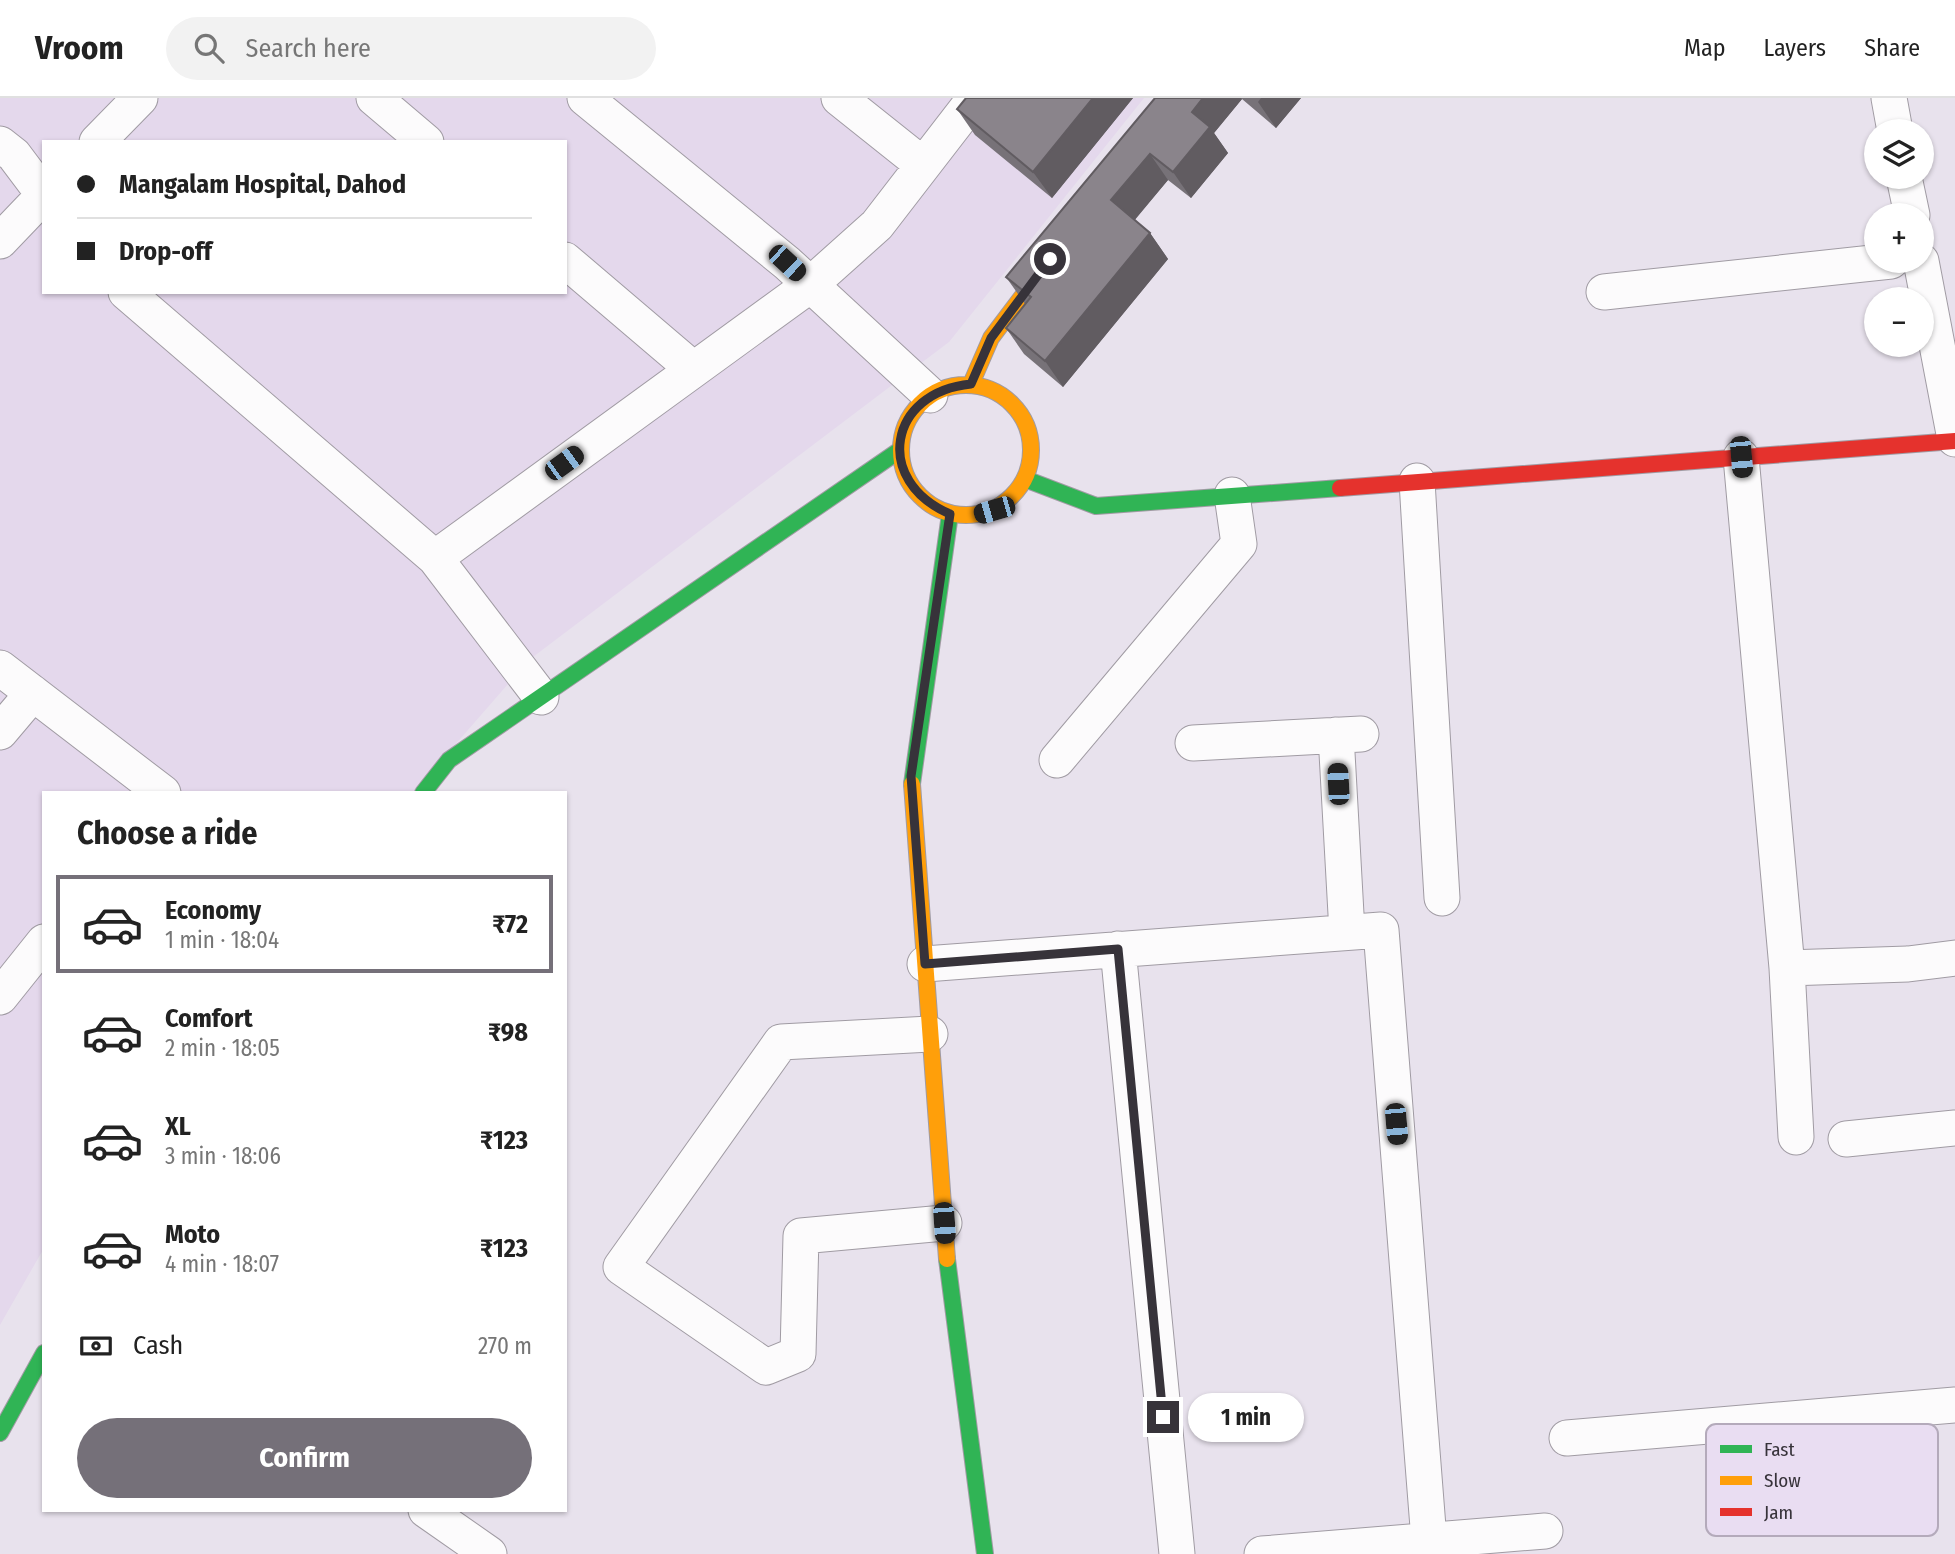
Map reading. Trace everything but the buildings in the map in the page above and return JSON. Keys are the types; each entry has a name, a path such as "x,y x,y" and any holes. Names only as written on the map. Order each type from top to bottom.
{"main road":[{"path":"971,384 991,338 1061,246"},
{"path":"971,384 991,389 1010,400 1023,416 1031,437 1031,458 1025,479 1012,497 994,510 972,516 950,514 930,505 914,491 904,471 900,450 904,429 914,409 930,395 949,386 971,384"},
{"path":"1025,479 1096,506 1955,440"},
{"path":"425,791 449,760 900,450"},
{"path":"950,514 911,776 944,1223 985,1554"},
{"path":"1,1427 42,1356"}],"street":[{"path":"99,140 140,98"},
{"path":"374,98 424,140"},
{"path":"585,98 810,285 930,395"},
{"path":"839,98 923,165"},
{"path":"435,558 810,285 877,225 975,98"},
{"path":"1889,98 1893,119"},
{"path":"0,144 14,155 42,192"},
{"path":"0,241 42,197"},
{"path":"567,262 693,369"},
{"path":"1604,292 1864,264"},
{"path":"1922,273 1955,440"},
{"path":"129,294 435,558 541,697"},
{"path":"1741,457 1787,968 1796,1137"},
{"path":"1417,481 1442,898"},
{"path":"1057,760 1238,544 1232,495"},
{"path":"0,668 160,791"},
{"path":"0,732 33,693"},
{"path":"1193,743 1348,734 1347,933"},
{"path":"925,964 1381,930 1429,1540"},
{"path":"0,997 42,944"},
{"path":"1118,949 1177,1554"},
{"path":"1787,968 1908,964 1955,958"},
{"path":"930,1034 781,1042 621,1267 766,1367 798,1354 801,1236 944,1223"},
{"path":"1846,1139 1955,1128"},
{"path":"1732,1424 1955,1405"},
{"path":"1567,1438 1706,1426"},
{"path":"429,1512 489,1554"},
{"path":"1262,1554 1545,1531"}],"shaded area":[{"path":"0,98 1144,98 949,342 529,660 415,791 42,791 42,1252 0,1325"}],"traffic: fast":[{"path":"425,791 449,760 900,450"},
{"path":"1025,479 1096,506 1340,488"},
{"path":"912,784 950,514"},
{"path":"947,1259 985,1554"},
{"path":"0,1433 42,1357"}],"traffic: slow":[{"path":"971,384 991,338 1052,257"},
{"path":"966,385 991,390 1012,404 1026,425 1031,450 1026,475 1012,496 991,510 966,515 941,510 920,496 906,475 901,450 906,425 920,404 941,390 966,385"},
{"path":"912,784 947,1259"}],"traffic: jam":[{"path":"1340,488 1955,441"}],"route":[{"path":"1050,259 991,338 971,384 949,386 930,395 914,409 904,429 900,450 904,471 914,491 930,505 950,514 911,776 925,964 1118,949 1163,1417"}]}
